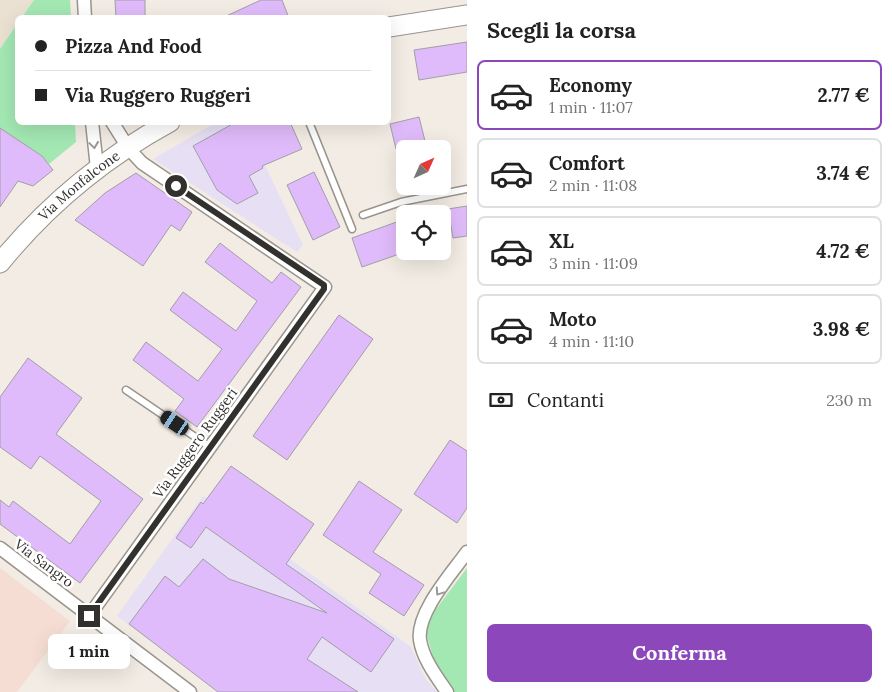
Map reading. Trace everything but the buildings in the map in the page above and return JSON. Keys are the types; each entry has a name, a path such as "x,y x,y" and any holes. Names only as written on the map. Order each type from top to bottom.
{"street":[{"path":"84,0 85,15"},
{"path":"391,27 467,15"},
{"path":"92,125 97,168"},
{"path":"114,125 127,146"},
{"name":"Via Monfalcone","path":"0,263 55,204 97,168 127,146 165,125"},
{"name":"Via Ruggero Ruggeri","path":"89,616 324,289 324,285 317,280 145,165 127,146"},
{"name":"Via Sangro","path":"0,548 190,692"},
{"path":"447,692 427,660 420,643 420,632 426,612 467,552"}],"lane":[{"path":"310,125 352,228"},
{"path":"363,215 401,202 467,189"},
{"path":"126,390 210,447"}],"shaded area":[{"path":"0,0 34,0 23,15 15,15 15,27 0,49"},
{"path":"212,125 246,125 303,245 297,252 153,159"},
{"path":"203,496 411,647 425,678 437,692 220,692 117,616"},
{"path":"0,568 70,621 17,692 0,692"}],"green space":[{"path":"34,0 70,0 71,15 23,15"},
{"path":"15,27 15,125 75,125 76,142 49,164 42,156 0,128 0,49"},
{"path":"467,568 467,692 450,692 440,680 426,633 430,617"}],"route":[{"path":"89,616 325,287 176,186"}]}
